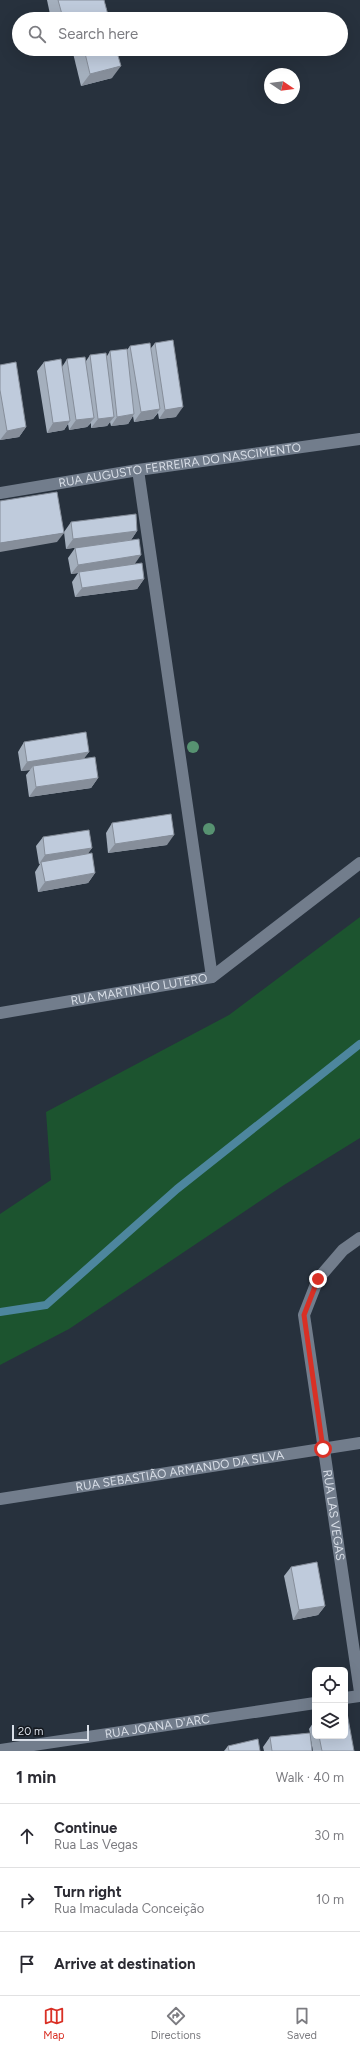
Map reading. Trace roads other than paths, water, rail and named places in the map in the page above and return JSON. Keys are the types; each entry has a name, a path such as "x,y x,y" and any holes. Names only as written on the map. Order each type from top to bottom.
{"street":[{"name":"RUA AUGUSTO FERREIRA DO NASCIMENTO","path":"0,493 138,470 360,439"},
{"path":"138,470 212,977"},
{"name":"RUA MARTINHO LUTERO","path":"0,1013 212,977 360,863"},
{"name":"RUA LAS VEGAS","path":"360,1238 343,1250 318,1279 304,1315 360,1692"},
{"name":"RUA SEBASTIÃO ARMANDO DA SILVA","path":"0,1499 360,1443"},
{"path":"348,1698 360,1696"},
{"name":"RUA JOANA D'ARC","path":"0,1750 312,1703"}],"waterway":[{"path":"0,1312 46,1305 177,1189 360,1044"}]}
